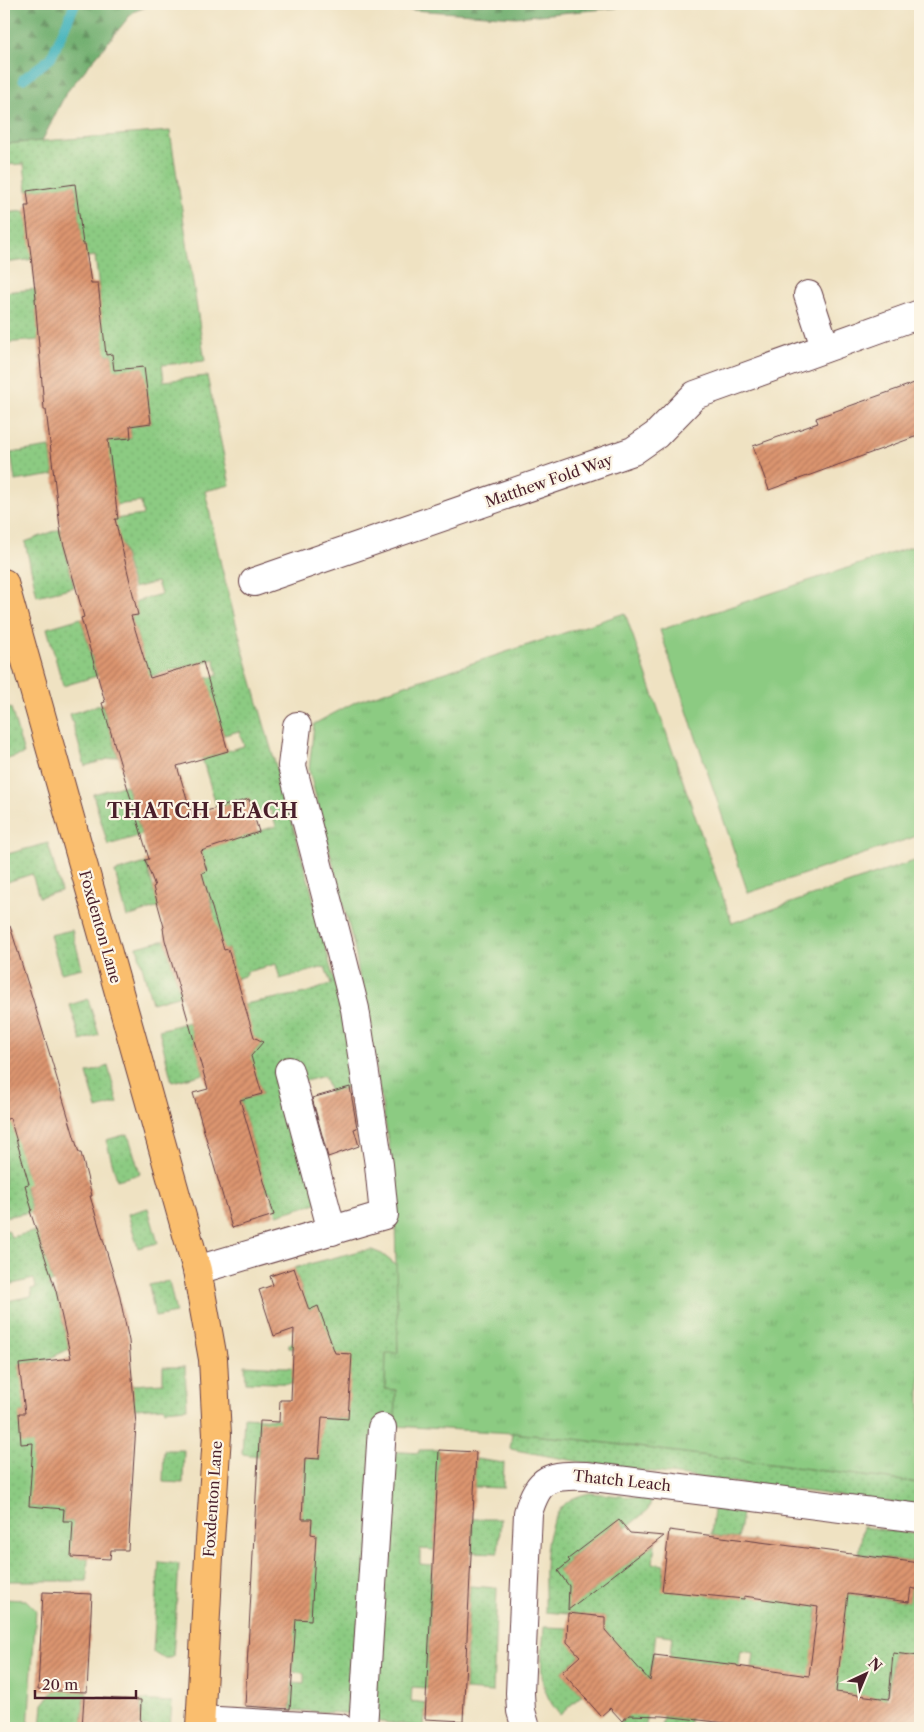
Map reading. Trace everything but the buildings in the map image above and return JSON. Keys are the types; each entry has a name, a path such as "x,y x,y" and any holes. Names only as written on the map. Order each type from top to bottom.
{"main road":[{"name":"Foxdenton Lane","path":"4,583 197,1270 212,1350 217,1435 200,1724"}],"street":[{"path":"808,295 825,347"},
{"name":"Matthew Fold Way","path":"254,582 633,451 656,435 695,395 920,314"},
{"path":"197,1270 384,1215 379,1165 355,1009 292,766 297,726"},
{"path":"289,1071 332,1231"},
{"path":"363,1728 382,1428"},
{"name":"Thatch Leach","path":"526,1728 520,1711 520,1693 528,1513 534,1493 543,1482 561,1476 586,1476 920,1518"},
{"path":"200,1724 340,1728"}],"green space":[{"path":"5,4 153,4 133,12 66,93 42,141 4,144"},
{"path":"358,4 626,4 616,8 516,17 382,8"},
{"path":"170,131 205,361 162,365 164,381 207,376 230,485 205,491 221,565 243,650 310,886 342,1012 359,1116 350,1087 330,1093 324,1076 302,1082 317,1203 277,1215 270,1191 267,1192 240,1100 262,1094 257,1078 235,1084 250,1035 244,1004 306,993 331,984 325,967 280,979 276,964 246,972 247,975 222,983 219,972 234,968 228,949 213,953 189,920 214,913 210,898 201,901 194,875 207,871 201,850 276,826 271,810 254,815 249,799 217,808 202,758 244,746 239,731 224,735 219,722 156,694 218,675 214,659 106,688 145,663 131,616 138,615 135,603 137,601 161,594 157,582 133,588 122,546 102,551 115,519 143,515 141,502 113,505 115,494 106,440 131,438 130,426 151,423 149,407 113,411 112,354 40,360 40,357 83,299 100,297 95,256 87,257 75,245 81,230 75,185 27,191 24,164 4,165 4,144"},
{"path":"25,211 35,259 4,263 4,213"},
{"path":"37,289 37,298 35,298 39,340 4,343 4,292"},
{"path":"50,447 54,475 15,481 11,453"},
{"path":"60,529 74,587 37,596 25,542"},
{"path":"920,544 920,835 748,893 660,630"},
{"path":"625,613 732,923 920,859 920,1483 575,1439 395,1426 396,1390 385,1389 386,1353 398,1353 394,1173 354,946 309,770 314,724 357,701"},
{"path":"81,618 97,676 63,686 47,628"},
{"path":"102,704 118,756 85,766 70,714"},
{"path":"11,708 24,754 4,760 4,710"},
{"path":"126,785 142,835 108,845 93,794"},
{"path":"48,843 61,891 39,897 32,874 4,883 4,855"},
{"path":"146,863 159,907 127,917 115,872"},
{"path":"72,930 82,968 61,973 50,935"},
{"path":"165,940 181,995 152,1003 137,947"},
{"path":"88,999 99,1035 81,1041 70,1005"},
{"path":"189,1022 204,1074 172,1082 159,1030"},
{"path":"108,1066 118,1103 97,1109 87,1073"},
{"path":"19,1115 22,1158 25,1172 36,1169 40,1181 25,1186 32,1212 4,1217 4,1119"},
{"path":"128,1134 140,1174 117,1180 106,1140"},
{"path":"148,1208 158,1243 138,1248 128,1214"},
{"path":"8,1230 11,1237 37,1231 53,1282 48,1285 58,1299 69,1349 44,1361 19,1364 21,1379 48,1412 20,1413 21,1443 49,1443 29,1506 51,1508 64,1502 63,1521 91,1522 72,1528 72,1545 80,1546 80,1558 88,1558 87,1581 4,1581 4,1286 4,1231","holes":["34,1279 36,1288 31,1289 32,1296 7,1301 4,1286"]},
{"path":"372,1250 382,1254 397,1266 398,1354 386,1354 385,1389 396,1390 395,1426 357,1714 290,1710 292,1683 304,1684 304,1673 293,1672 294,1619 316,1535 302,1534 303,1528 312,1528 312,1520 302,1519 305,1458 319,1459 320,1442 260,1421 258,1456 242,1454 244,1417 307,1421 307,1417 348,1419 295,1352 295,1349 289,1348 289,1344 317,1334 318,1306 309,1310 294,1268 359,1251"},
{"path":"169,1281 176,1313 155,1317 149,1285"},
{"path":"245,1365 305,1368 304,1384 246,1382"},
{"path":"163,1367 185,1367 187,1408 165,1410 164,1407 134,1409 132,1385 163,1383"},
{"path":"512,1433 575,1439 920,1483 920,1506 592,1464 510,1449"},
{"path":"164,1450 184,1450 183,1483 163,1482"},
{"path":"419,1450 439,1450 434,1550 420,1549 420,1564 432,1565 427,1688 412,1687 411,1701 426,1703 424,1727 372,1721 388,1451 419,1453"},
{"path":"476,1459 504,1463 503,1488 474,1487"},
{"path":"590,1493 652,1499 648,1510 626,1528 619,1521 568,1559 570,1561 558,1570 580,1600 655,1543 653,1563 664,1565 662,1586 685,1589 687,1581 700,1582 701,1573 710,1574 708,1590 711,1596 723,1597 726,1593 728,1579 738,1579 742,1540 755,1541 748,1596 771,1599 773,1583 793,1586 791,1603 810,1606 812,1588 821,1589 825,1554 852,1558 848,1594 909,1602 911,1588 920,1590 920,1656 893,1653 886,1699 849,1694 848,1698 835,1696 845,1613 817,1609 814,1639 827,1641 820,1691 799,1688 800,1682 781,1680 780,1685 769,1684 770,1671 752,1668 754,1653 741,1651 737,1683 715,1680 717,1666 712,1662 700,1660 696,1665 694,1679 681,1677 681,1671 670,1670 672,1636 656,1634 647,1702 646,1728 615,1728 645,1700 627,1680 637,1671 625,1658 614,1667 605,1657 618,1645 600,1624 605,1624 605,1617 545,1612 546,1554 551,1526 557,1513 566,1503"},
{"path":"714,1509 742,1513 738,1539 711,1535"},
{"path":"473,1519 501,1519 498,1553 472,1552"},
{"path":"863,1527 915,1534 912,1562 859,1554"},
{"path":"159,1562 179,1564 173,1657 167,1658 160,1657 153,1652"},
{"path":"470,1586 497,1588 493,1692 465,1690"},
{"path":"4,1599 26,1600 36,1610 28,1728 4,1728"},
{"path":"544,1627 595,1629 573,1648 580,1656 562,1672 582,1695 560,1715 552,1704 543,1684"},
{"path":"55,1690 87,1692 86,1697 84,1697 82,1728 41,1728 43,1704"},
{"path":"141,1700 172,1702 170,1727 131,1726 132,1714 141,1714"},
{"path":"663,1716 690,1719 689,1728 661,1728"}],"waterway":[{"path":"23,79 51,58 75,4"}],"district":[{"name":"THATCH LEACH","path":"203,811"}]}
